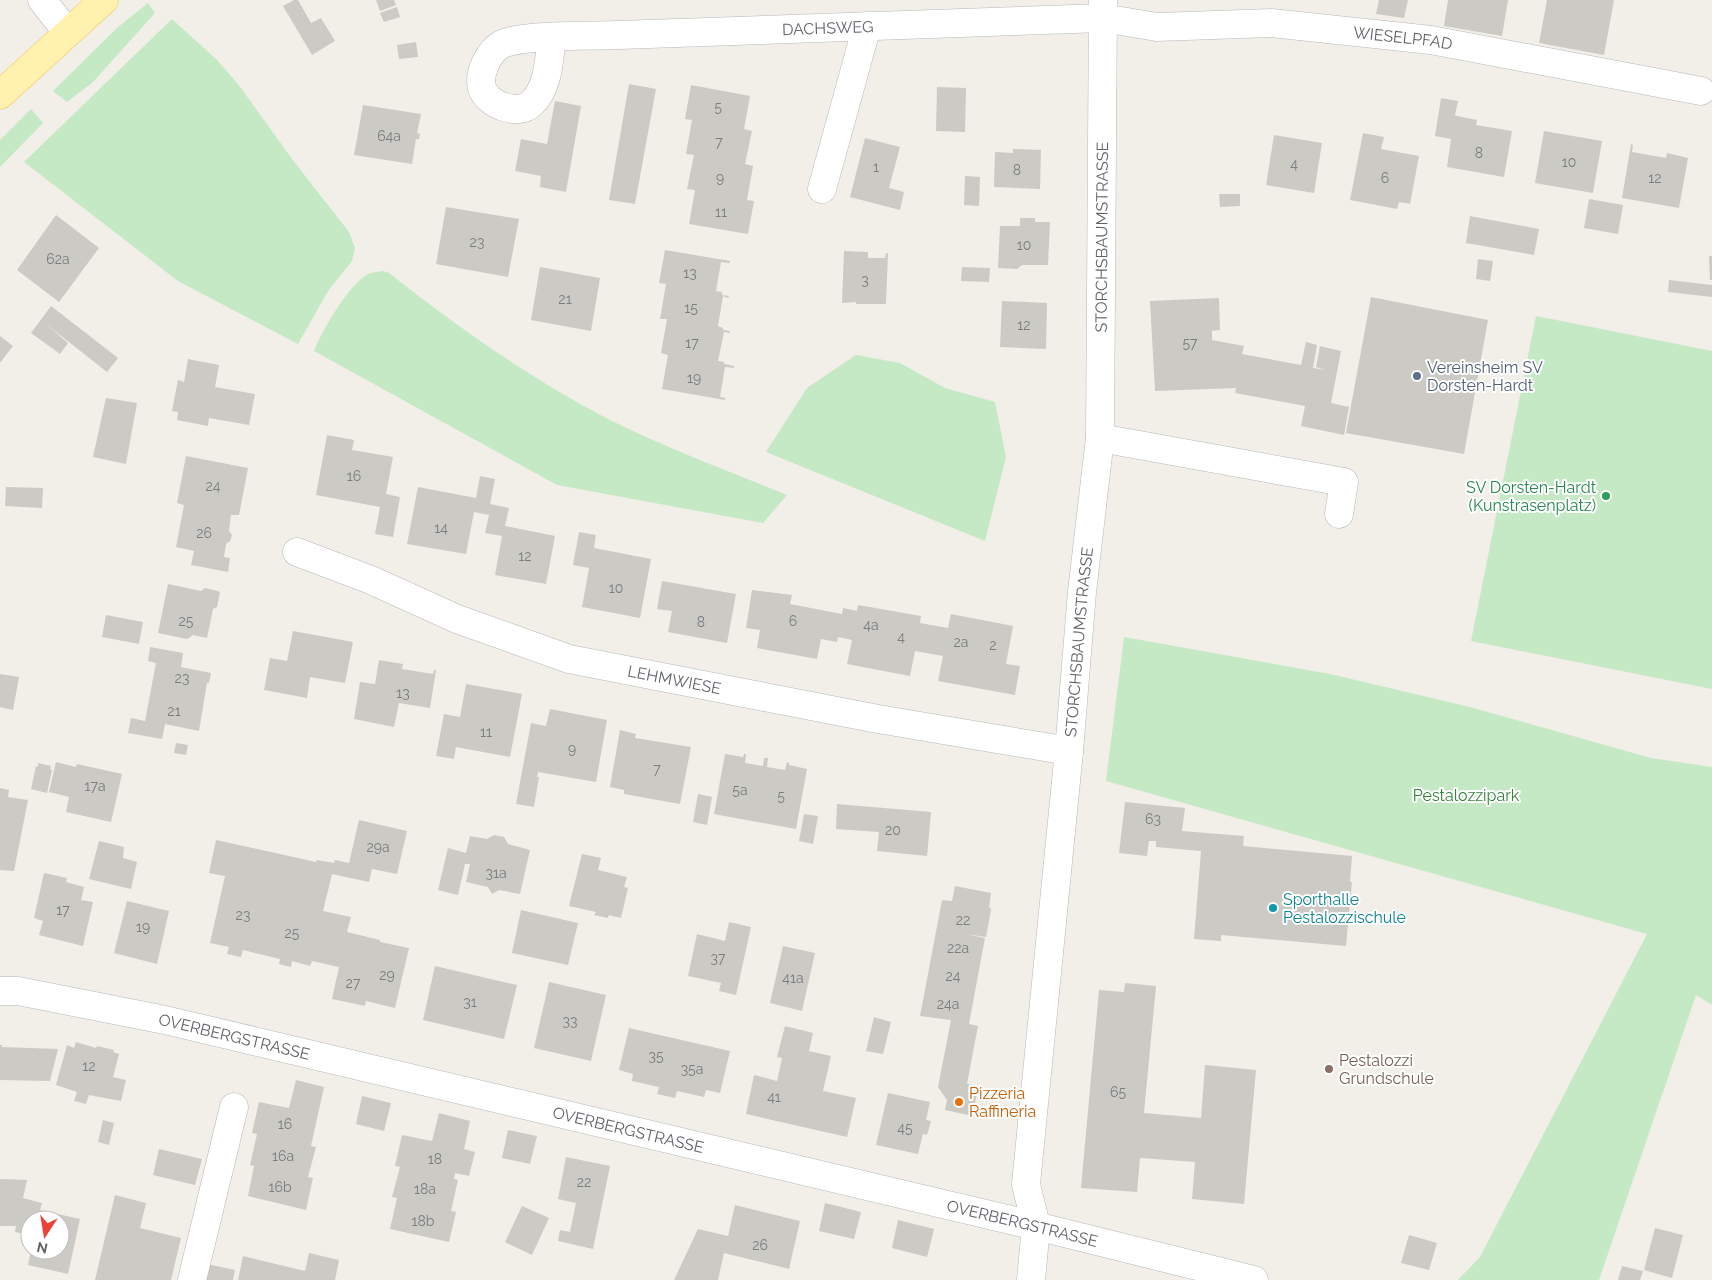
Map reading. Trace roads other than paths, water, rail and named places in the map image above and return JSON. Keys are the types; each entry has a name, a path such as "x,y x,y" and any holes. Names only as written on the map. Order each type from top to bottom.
{"main road":[{"path":"0,95 104,0"}],"street":[{"path":"42,0 67,32"},
{"name":"DACHSWEG","path":"552,38 867,26 1103,9"},
{"name":"WIESELPFAD","path":"1103,9 1158,28 1271,23 1431,40 1701,92"},
{"name":"STORCHSBAUMSTRASSE","path":"1031,1280 1036,1226 1026,1184 1069,751 1082,592 1100,438 1103,9"},
{"path":"822,189 867,26"},
{"path":"1100,438 1344,482 1339,514"},
{"name":"LEHMWIESE","path":"297,552 371,580 457,618 569,659 878,719 1069,751"},
{"name":"OVERBERGSTRASSE","path":"0,991 18,991 165,1020 1036,1226 1254,1280"},
{"path":"192,1280 234,1107"}],"place":[{"name":"Vereinsheim SV Dorsten-Hardt","path":"1417,376"},
{"name":"SV Dorsten-Hardt (Kunstrasenplatz)","path":"1606,496"},
{"name":"Sporthalle Pestalozzischule","path":"1273,908"},
{"name":"Pestalozzi Grundschule","path":"1329,1069"},
{"name":"Pizzeria Raffineria","path":"959,1102"}],"park label":[{"name":"Pestalozzipark","path":"1466,795"}]}
